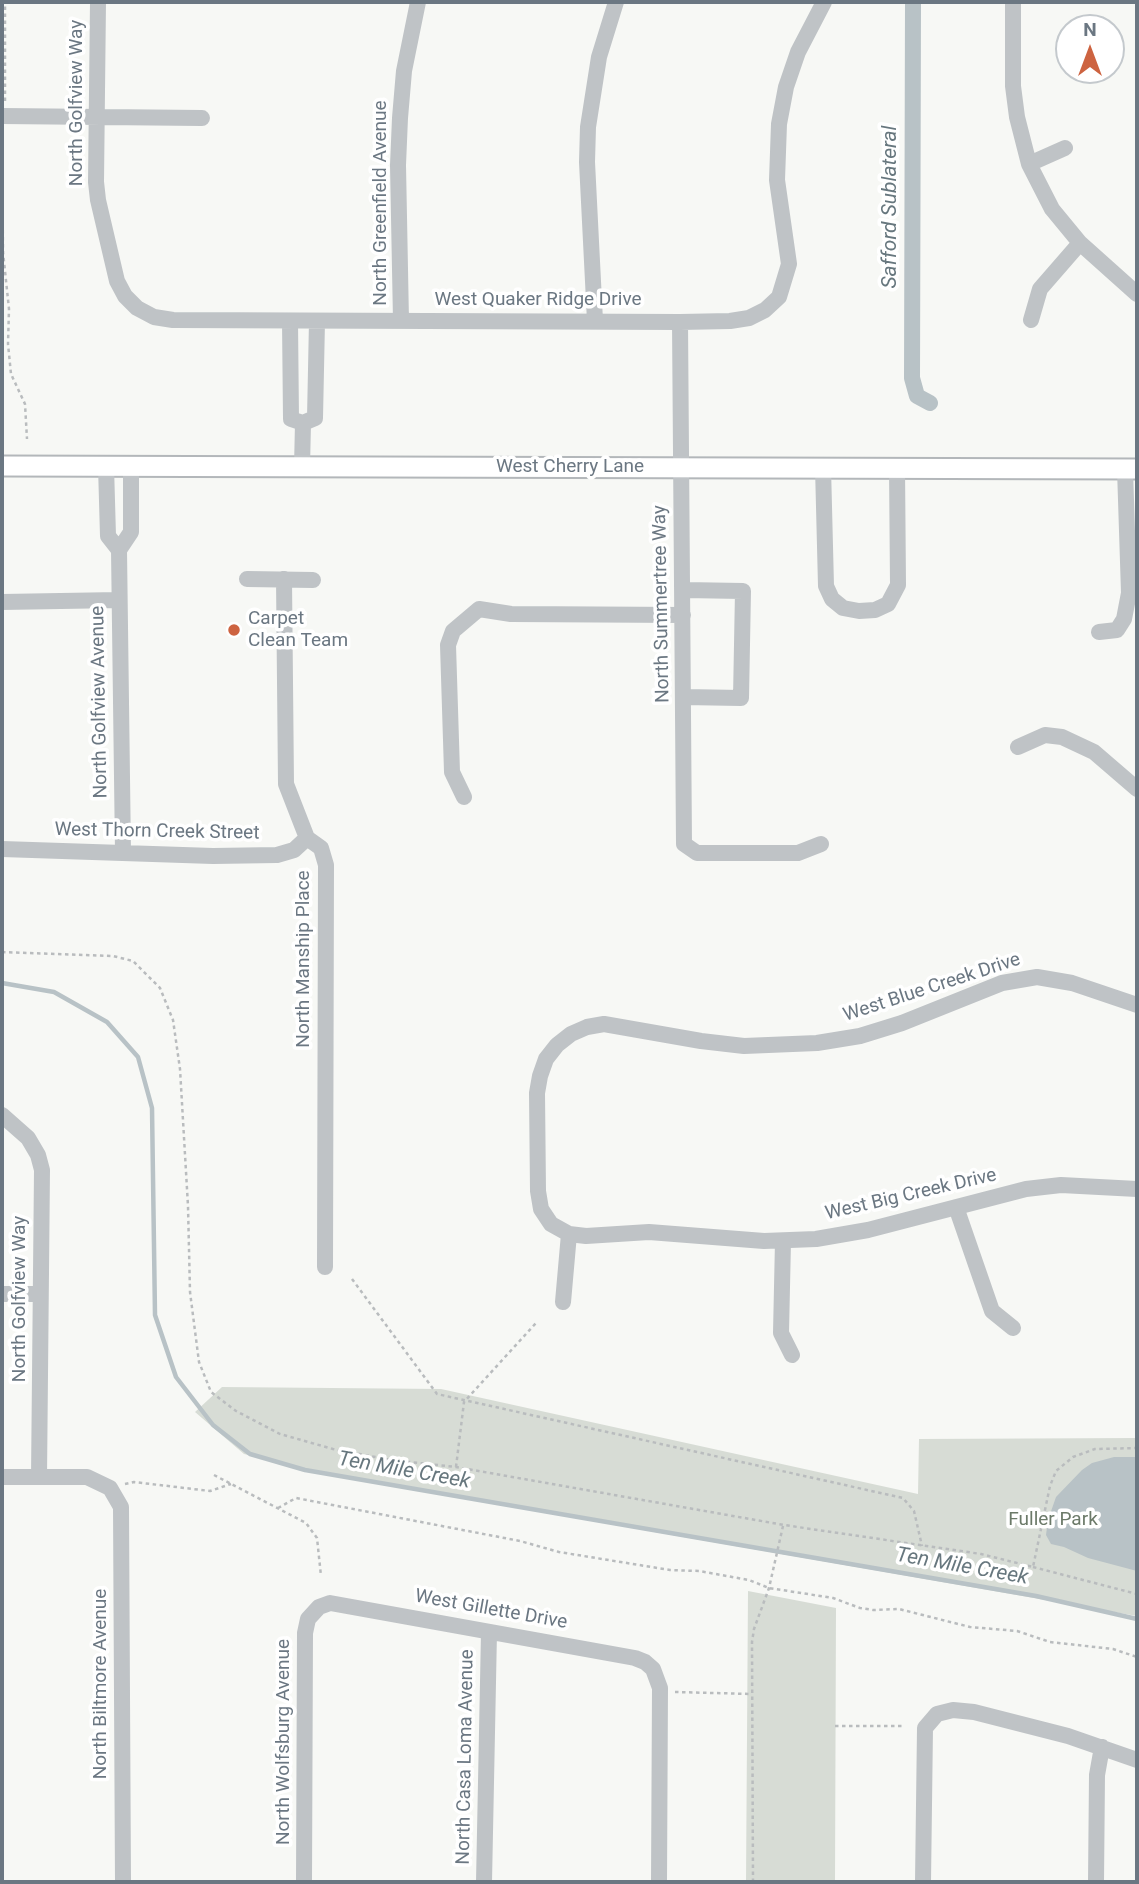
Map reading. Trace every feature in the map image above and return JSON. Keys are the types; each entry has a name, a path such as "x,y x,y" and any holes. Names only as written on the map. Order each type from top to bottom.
{"main road":[{"name":"West Cherry Lane","path":"2,466 1131,469"}],"street":[{"name":"North Golfview Way","path":"98,2 98,200 112,264 125,296 137,308 155,317 173,320 290,321"},
{"name":"North Greenfield Avenue","path":"401,321 398,165 400,118 404,71 418,2"},
{"path":"594,321 588,127 599,57 616,2"},
{"name":"West Quaker Ridge Drive","path":"290,321 730,321 749,318 765,310 779,297 789,264 777,180 779,124 786,87 798,52 824,2"},
{"path":"1013,2 1013,86 1017,117 1029,164 1052,209 1080,243 1137,294"},
{"path":"3,110 97,119 202,118"},
{"path":"1029,164 1065,148"},
{"path":"1031,320 1040,289 1080,243"},
{"path":"290,321 291,419 303,423 315,418 317,321"},
{"name":"North Summertree Way","path":"680,322 684,844 697,853 798,853 821,844"},
{"path":"302,467 303,423"},
{"name":"North Golfview Avenue","path":"106,466 108,536 119,551"},
{"name":"North Golfview Avenue","path":"123,853 119,551 131,532 131,466"},
{"path":"823,467 826,586 832,599 843,608 859,611 875,610 888,604 898,585 897,467"},
{"path":"1099,632 1117,631 1125,619 1129,593 1131,469"},
{"path":"247,579 313,580"},
{"name":"North Manship Place","path":"284,579 285,767 289,793 307,838 321,848 326,865 325,1267"},
{"path":"684,590 743,591 741,698 684,697"},
{"path":"2,601 119,600"},
{"path":"464,797 452,772 448,645 453,631 479,609 511,614 683,615"},
{"path":"1018,747 1045,735 1062,737 1094,752 1137,789"},
{"name":"West Thorn Creek Street","path":"2,849 213,856 277,855 294,850 307,838"},
{"name":"West Blue Creek Drive","path":"569,1234 551,1224 541,1209 538,1192 537,1093 546,1059 557,1045 571,1034 587,1027 604,1024 744,1046 817,1043 902,1023 1002,984 1037,977 1072,983 1137,1005"},
{"name":"North Golfview Way","path":"2,1115 28,1138 38,1155 42,1170 39,1477"},
{"name":"West Big Creek Drive","path":"569,1234 586,1236 649,1232 783,1241 868,1230 1044,1186 1079,1185 1137,1189"},
{"path":"956,1207 992,1311 1013,1328"},
{"path":"563,1302 569,1234"},
{"path":"783,1241 781,1334 792,1354"},
{"path":"2,1294 40,1294"},
{"path":"2,1477 87,1478 110,1488"},
{"name":"North Biltmore Avenue","path":"110,1488 121,1507 123,1882"},
{"name":"West Gillette Drive","path":"319,1607 330,1603 344,1604 645,1662 653,1670 660,1688 659,1882"},
{"name":"North Wolfsburg Avenue","path":"304,1882 305,1633 308,1619 319,1607"},
{"name":"North Casa Loma Avenue","path":"484,1882 489,1632"},
{"path":"923,1882 925,1728 937,1714 953,1710 974,1712 1068,1735 1137,1760"},
{"path":"1096,1882 1097,1775 1102,1747"}],"path":[{"path":"3,110 5,2"},
{"path":"2,146 3,252 9,309 8,344 11,374 25,404 27,439"},
{"path":"2,952 113,956 133,961 160,988 173,1020 180,1069 190,1292 199,1362 211,1392 236,1411 280,1434 332,1449 391,1460 456,1466 784,1525 981,1554 1137,1594"},
{"path":"352,1279 437,1394 903,1498 915,1511 922,1546"},
{"path":"456,1466 464,1402 536,1322"},
{"path":"1032,1567 1050,1486 1056,1471 1073,1457 1095,1449 1137,1448"},
{"path":"214,1475 306,1523 317,1538 321,1576"},
{"path":"110,1488 134,1482 210,1491 231,1484"},
{"path":"278,1508 296,1497 520,1541 559,1552 749,1580 769,1588 833,1598 873,1610 889,1608 911,1611 970,1627 1017,1631 1050,1642 1113,1649 1137,1657"},
{"path":"753,1882 754,1629 769,1588 784,1525"},
{"path":"675,1692 752,1694"},
{"path":"835,1726 903,1726"}],"green space":[{"name":"Fuller Park","path":"222,1387 441,1389 918,1494 919,1439 1137,1438 1137,1616 351,1479 244,1454 195,1412"},
{"path":"748,1591 836,1608 835,1880 906,1882 746,1882"}],"shaded area":[{"path":"1114,1457 1137,1457 1137,1571 1088,1558 1051,1544 1046,1535 1056,1497 1092,1463"}],"waterway":[{"name":"Safford Sublateral","path":"913,2 912,378 917,396 930,403"},
{"name":"Ten Mile Creek","path":"2,983 54,992 107,1022 138,1057 152,1108 155,1315 176,1377 213,1425 250,1454 305,1470 1036,1596 1137,1619"}],"place":[{"name":"Carpet Clean Team","path":"234,630"}]}
